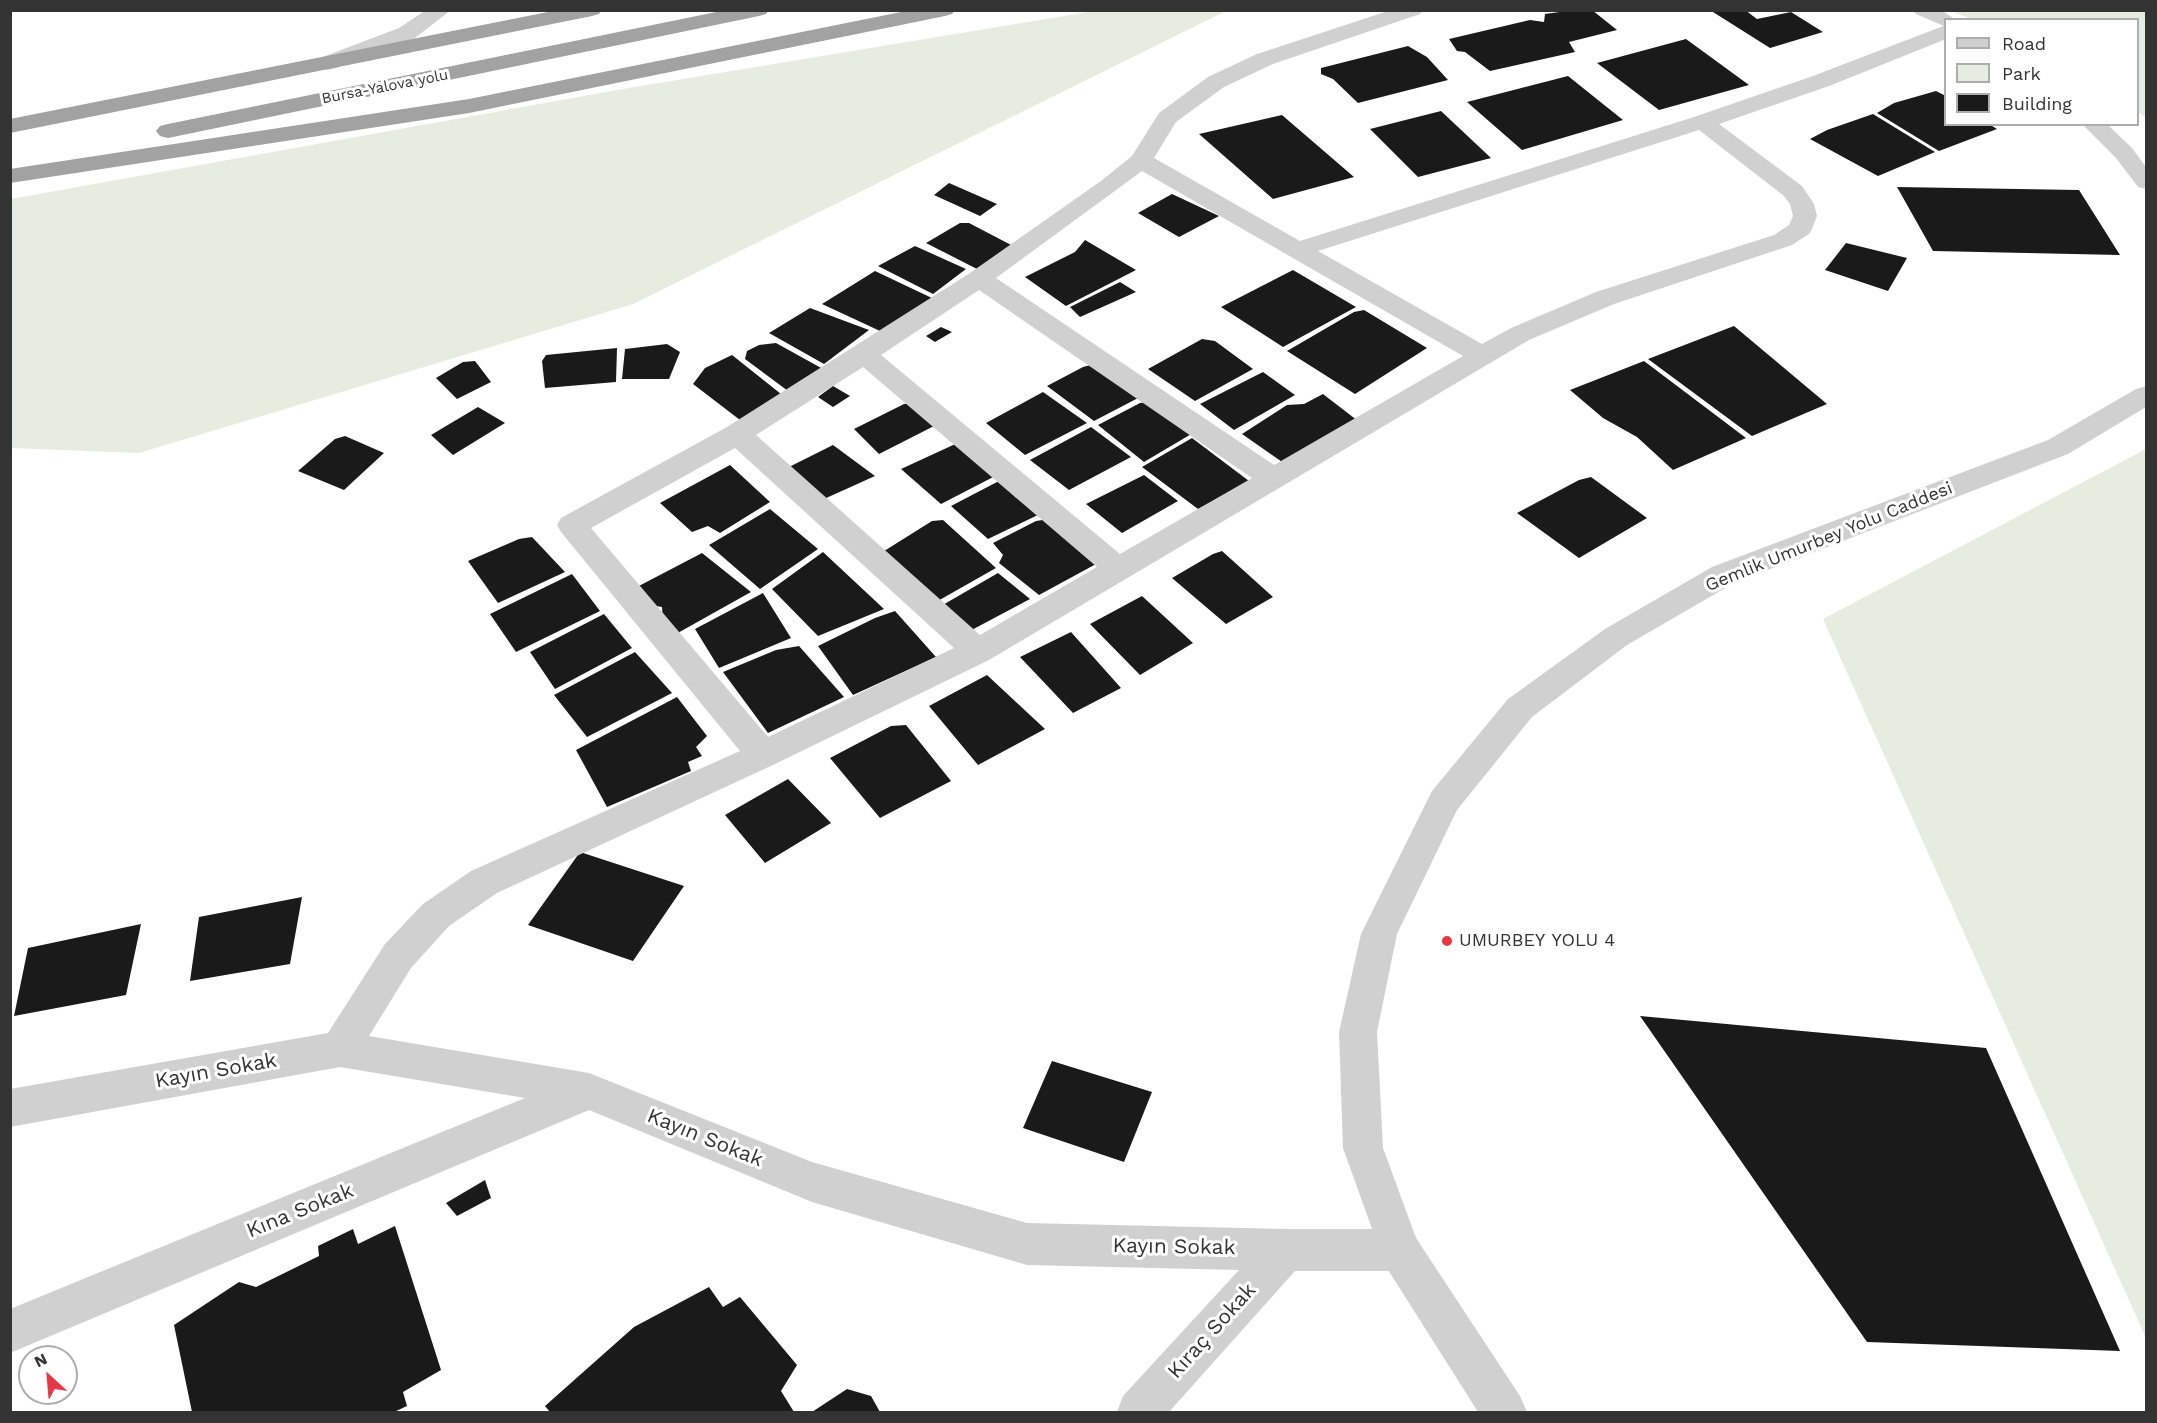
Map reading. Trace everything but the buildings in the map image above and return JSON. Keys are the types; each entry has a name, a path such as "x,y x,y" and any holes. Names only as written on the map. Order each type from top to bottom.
{"highway":[{"name":"Bursa-Yalova yolu","path":"10,126 592,10"},
{"name":"Bursa-Yalova yolu","path":"10,165 759,10"},
{"path":"10,176 469,106 945,10"}],"street":[{"path":"328,63 407,33 441,10"},
{"path":"763,755 572,525 736,434 864,354 979,278 1109,186 1141,160 1167,118 1216,82 1265,59 1413,10"},
{"path":"1923,10 1944,20"},
{"path":"1299,249 1702,122 1821,81 1944,32"},
{"path":"340,1049 398,956 436,915 484,882 763,755 978,651 1120,570 1481,355 1560,315 1783,240 1800,229 1805,216 1802,204 1793,191 1702,122"},
{"path":"2095,126 2124,153 2146,182"},
{"path":"1141,160 1481,355"},
{"path":"979,278 1274,479"},
{"path":"864,354 1120,570"},
{"name":"Gemlik Umurbey Yolu Caddesi","path":"1504,1413 1400,1250 1363,1148 1358,1032 1379,934 1444,801 1520,708 1616,637 1723,575 2058,447 2146,394"},
{"path":"736,434 978,651"},
{"name":"Kayın Sokak","path":"10,1108 340,1049 589,1091 813,1182 1027,1244 1286,1250 1400,1250"},
{"name":"Kına Sokak","path":"10,1331 589,1091"},
{"name":"Kıraç Sokak","path":"1139,1413 1286,1250"}],"green space":[{"path":"1094,11 1226,11 633,304 139,453 11,448 11,199 623,89"},
{"path":"1951,11 2146,11 2146,118 2139,113 2139,18 1968,18"},
{"path":"2146,449 2146,1338 1823,619"}],"place":[{"name":"UMURBEY YOLU 4","path":"1447,941"}]}
